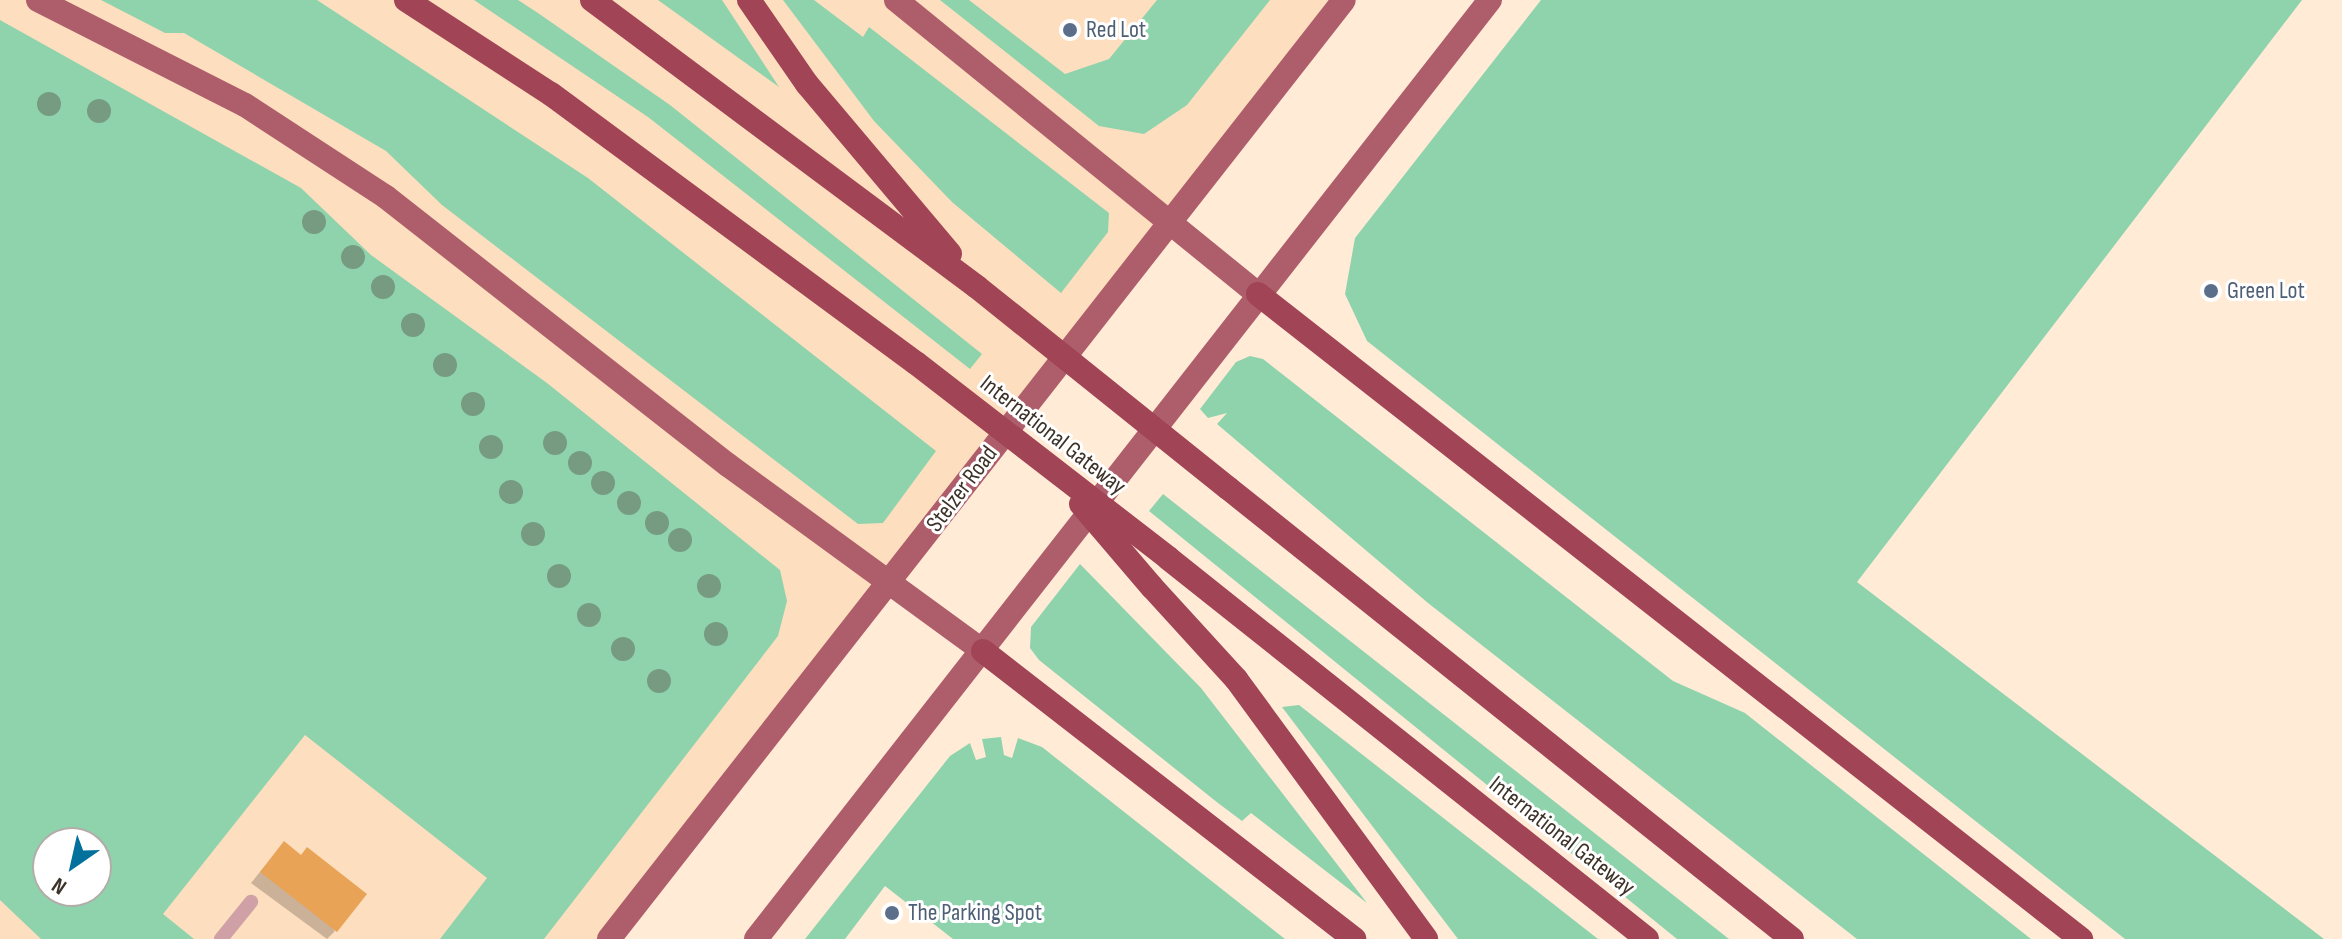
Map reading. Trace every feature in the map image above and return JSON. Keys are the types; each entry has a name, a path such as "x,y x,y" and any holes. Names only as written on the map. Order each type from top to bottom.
{"highway":[{"name":"International Gateway","path":"406,0 551,94 916,363 1168,558 1647,939"},
{"path":"592,0 977,287 1792,939"},
{"path":"749,0 807,84 977,287"},
{"path":"1258,294 2081,939"},
{"path":"1048,466 1236,679 1396,892 1426,939"},
{"path":"983,651 1354,939"}],"main road":[{"path":"38,0 245,105 386,197 983,651"},
{"path":"896,0 1172,219 1258,294"},
{"name":"Stelzer Road","path":"609,939 1344,0"},
{"path":"756,939 1490,0"}],"lane":[{"path":"221,939 251,902"}],"shaded area":[{"path":"0,0 1344,0 609,939 0,939"}],"green space":[{"path":"101,0 317,0 588,178 936,451 883,523 858,524 442,205 386,151 184,33 165,33"},
{"path":"474,0 518,0 538,13 670,105 982,354 970,369 648,117"},
{"path":"658,0 722,0 779,87"},
{"path":"783,0 814,0 863,37 869,27 1109,213 1108,232 1061,293 952,202 874,121"},
{"path":"940,0 969,0 1065,74 1109,59 1157,0 1270,0 1187,105 1144,134 1099,126"},
{"path":"1541,0 2302,0 1857,582 2324,939 2125,939 1367,341 1345,294 1355,238"},
{"path":"0,20 301,188 371,255 547,383 780,570 787,601 778,636 544,939 440,939 487,878 305,735 163,914 194,939 41,939 0,900"},
{"path":"1250,356 1263,359 1673,681 1745,713 2031,939 1857,939 1428,603 1217,424 1227,413 1208,418 1200,409 1236,362"},
{"path":"1163,494 1729,939 1677,939 1149,511"},
{"path":"1080,564 1201,688 1367,903 1251,813 1242,821 1039,660 1030,648 1031,627"},
{"path":"1299,705 1598,939 1458,939 1282,707"},
{"path":"1001,737 1004,755 1012,758 1018,738 1042,747 1285,939 953,939 885,886 845,939 805,939 950,756 970,743 976,760 986,757 982,739"}],"building":[{"path":"284,841 301,855 307,847 367,894 337,932 260,872"}],"place":[{"name":"Red Lot","path":"1070,30"},
{"name":"Green Lot","path":"2211,291"},
{"name":"The Parking Spot","path":"892,913"}]}
